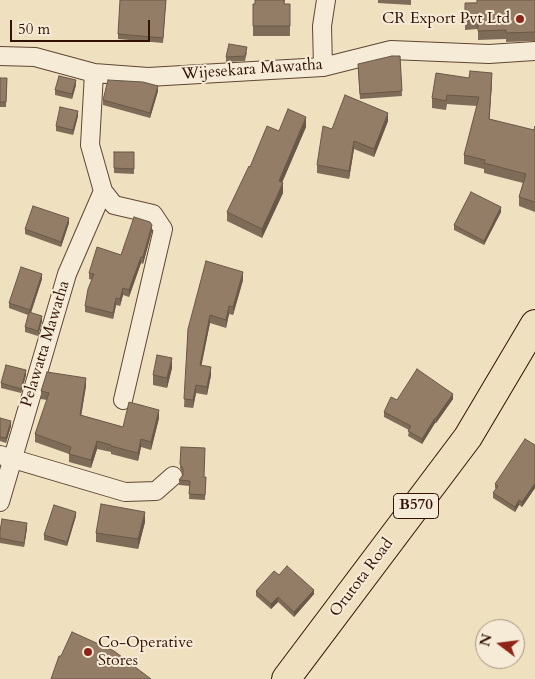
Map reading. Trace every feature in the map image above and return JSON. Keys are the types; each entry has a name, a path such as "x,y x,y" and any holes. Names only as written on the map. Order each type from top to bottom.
{"main road":[{"name":"Orutota Road","path":"286,679 468,437 535,324"}],"street":[{"path":"324,67 322,26 326,0"},
{"name":"Wijesekara Mawatha","path":"0,56 35,57 94,74 148,77 324,67 391,50 488,54 535,51"},
{"path":"94,74 90,145 103,191 114,205 153,214 163,229 123,400"},
{"name":"Pelawatta Mawatha","path":"0,502 6,457 67,274 103,191"},
{"path":"6,457 125,492 156,491 173,476"}],"building":[{"path":"120,0 166,0 163,38 118,34"},
{"path":"255,0 284,0 284,4 290,4 290,26 253,26 253,4 255,4"},
{"path":"477,0 535,0 535,32 506,33 506,30 478,31 478,20 465,21 465,3 477,3"},
{"path":"229,44 247,47 245,56 226,57"},
{"path":"400,56 402,91 360,94 358,64"},
{"path":"470,71 492,73 489,119 534,130 535,126 535,202 519,197 526,174 484,163 485,160 464,155 479,97 447,95 446,101 432,98 436,73 469,78"},
{"path":"59,76 76,80 72,94 55,90"},
{"path":"0,78 7,78 6,102 0,102"},
{"path":"108,80 143,82 158,86 150,113 103,100"},
{"path":"345,95 388,113 374,149 354,141 349,171 317,165 323,126 332,129"},
{"path":"60,107 78,111 73,130 56,126"},
{"path":"288,109 306,117 279,181 283,183 262,229 227,212 250,167 267,126 279,131"},
{"path":"114,152 134,152 134,169 114,168"},
{"path":"471,192 501,207 484,241 454,225"},
{"path":"33,206 69,218 61,242 25,229"},
{"path":"134,217 150,222 152,225 143,257 141,257 129,290 123,288 120,299 116,298 113,313 85,306 88,289 94,274 89,273 97,247 121,255"},
{"path":"206,261 243,272 233,307 229,306 226,320 210,315 200,365 211,367 207,387 196,385 193,400 184,399 188,329"},
{"path":"21,267 42,274 30,310 9,303"},
{"path":"29,312 42,316 38,331 25,327"},
{"path":"157,355 172,358 167,378 153,375"},
{"path":"6,365 26,370 21,389 1,383"},
{"path":"417,369 453,394 422,439 408,431 411,426 384,412 391,397 397,400"},
{"path":"47,372 86,378 80,415 123,427 129,402 159,410 151,442 141,439 138,453 97,441 91,460 69,454 71,447 35,434 49,393 41,391"},
{"path":"0,418 11,421 6,438 0,437"},
{"path":"525,439 535,445 535,483 522,502 519,500 515,507 493,493 498,486 495,484"},
{"path":"181,447 205,448 205,495 189,494 190,481 179,480 183,475 183,469 180,464"},
{"path":"101,504 145,512 138,539 96,533"},
{"path":"54,505 76,512 67,542 44,535"},
{"path":"2,519 27,523 24,543 0,538"},
{"path":"287,566 314,590 294,612 278,597 271,604 256,591 274,571 279,575"},
{"path":"72,632 114,651 151,679 51,679 59,656 61,656"}],"place":[{"name":"CR Export Pvt Ltd","path":"520,19"},
{"name":"Co-Operative Stores","path":"88,652"}]}
